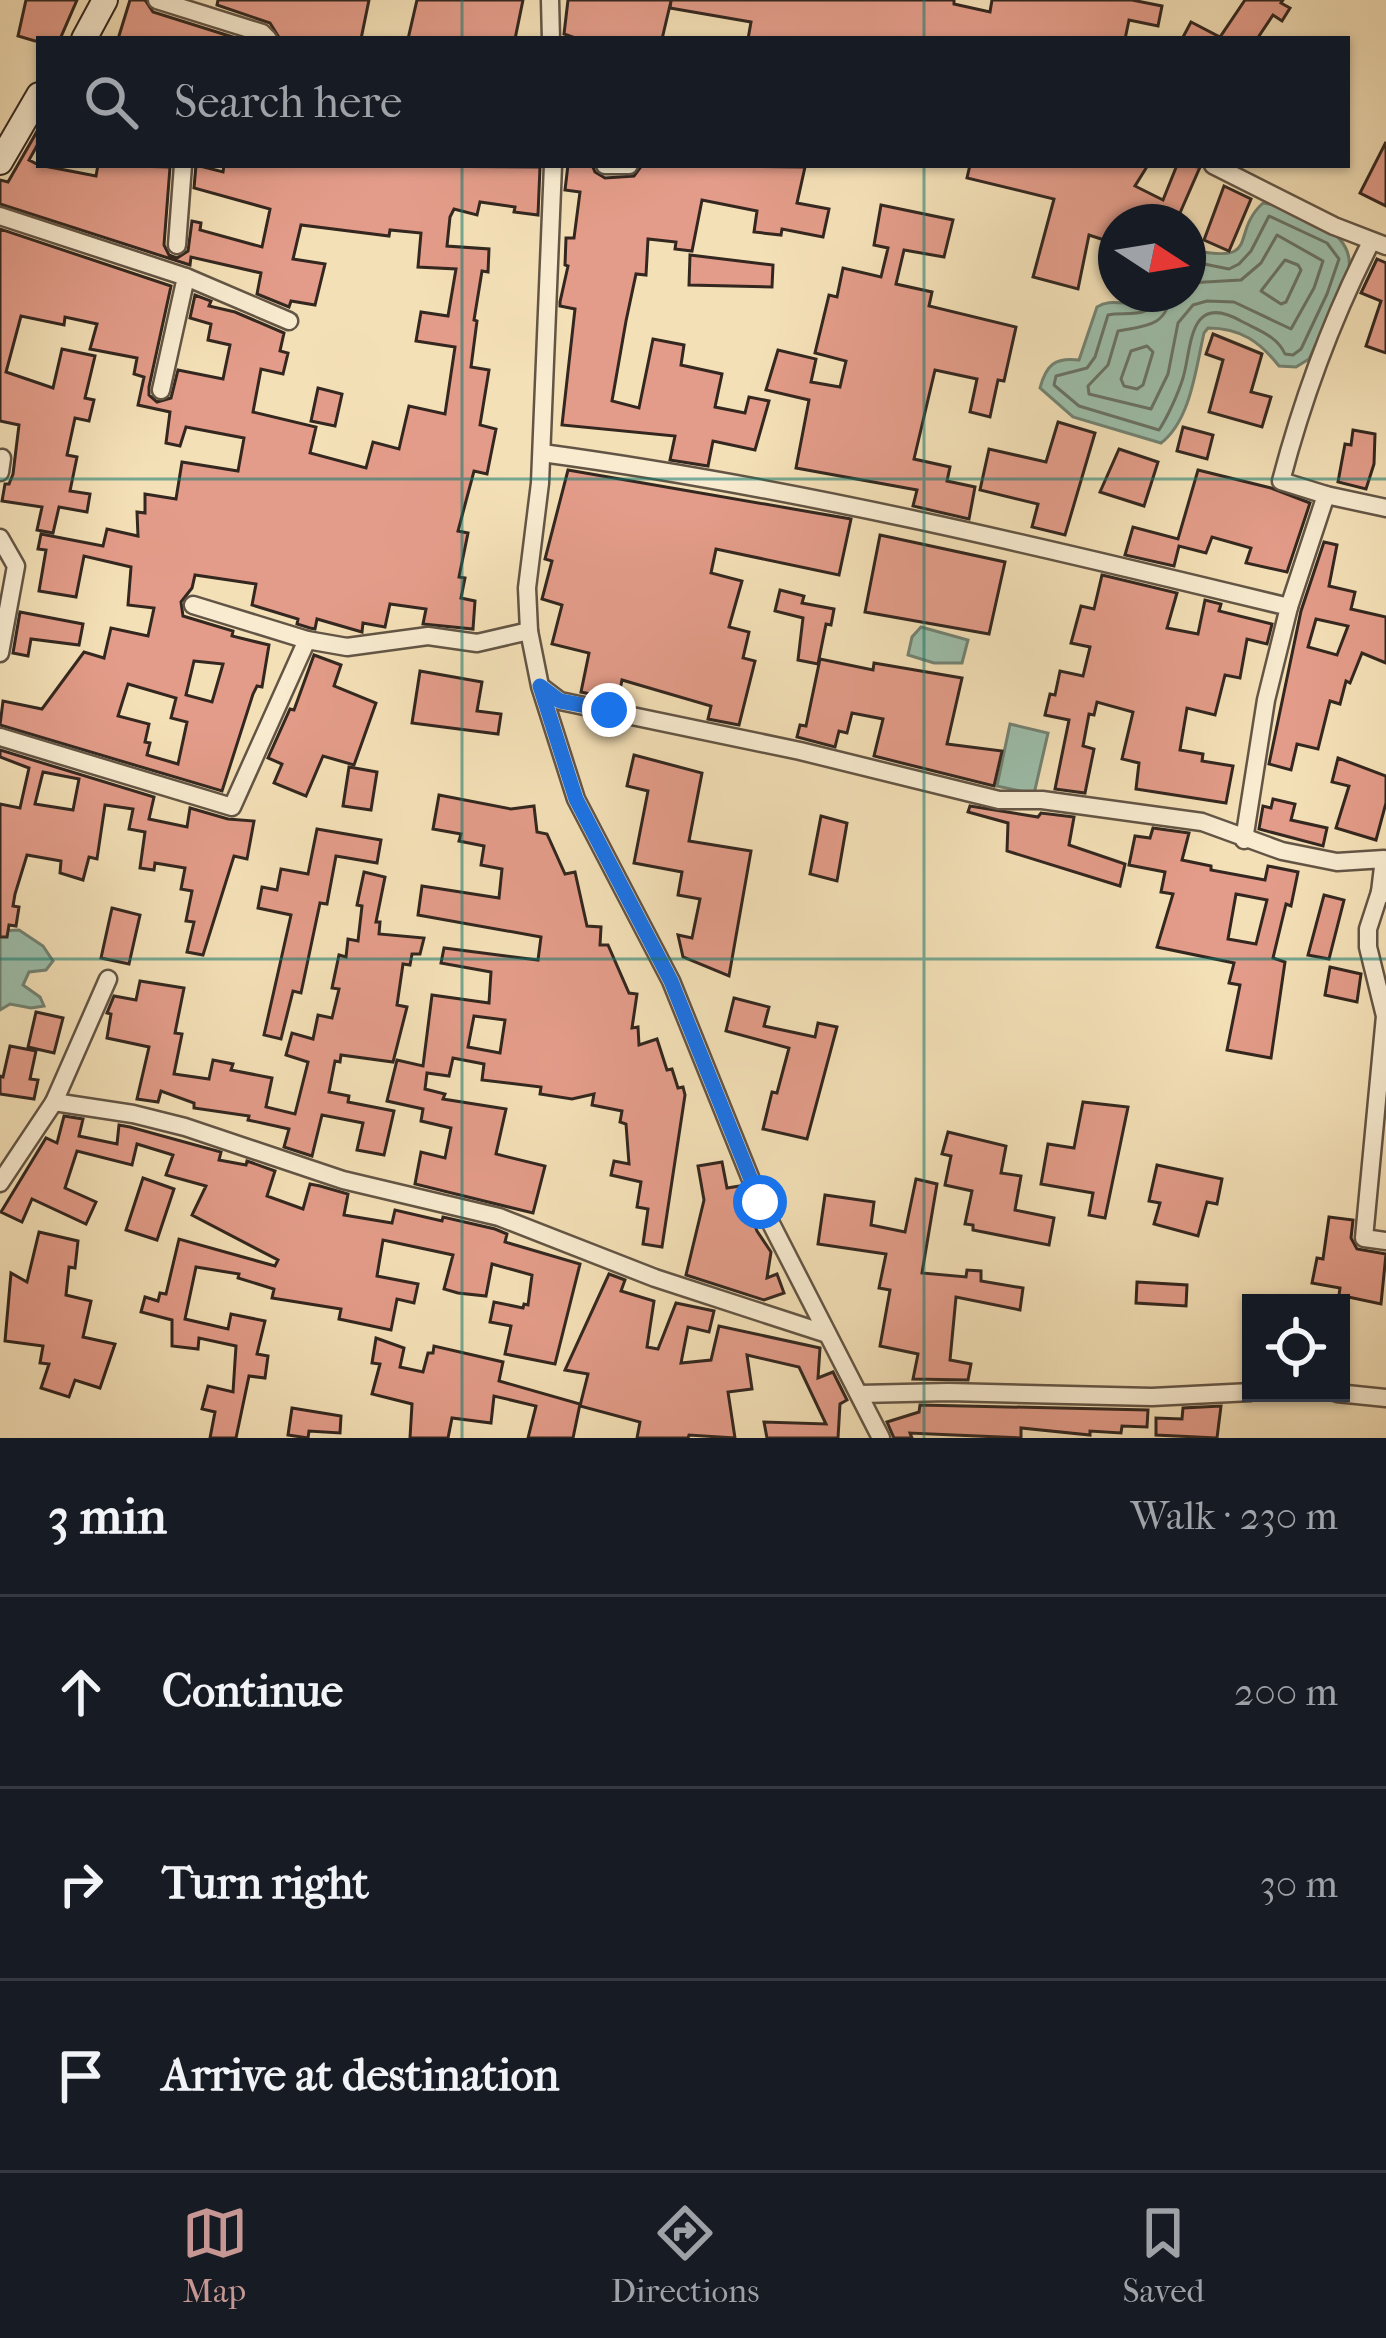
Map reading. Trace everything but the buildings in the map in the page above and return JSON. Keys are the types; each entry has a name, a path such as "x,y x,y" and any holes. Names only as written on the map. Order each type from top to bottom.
{"street":[{"path":"85,36 106,0"},
{"path":"157,0 265,36"},
{"path":"550,0 551,36"},
{"path":"0,162 36,100"},
{"path":"176,245 183,168"},
{"path":"554,168 542,453 527,588 529,632 540,686 576,799 671,981 760,1202 881,1438"},
{"path":"1219,168 1379,244 1332,322 1300,409 1281,481 1386,508"},
{"path":"0,217 186,277 289,321"},
{"path":"161,390 186,277"},
{"path":"542,453 833,502 1289,607"},
{"path":"1244,840 1266,700 1289,607 1325,495"},
{"path":"0,538 16,566 0,653"},
{"path":"193,605 307,640 347,646 428,636 477,643 529,632"},
{"path":"0,737 232,807 307,640"},
{"path":"540,686 560,701 800,751 999,800 1042,800 1202,822 1244,840 1337,862 1385,850 1383,893 1368,929 1385,1016 1364,1238 1386,1241"},
{"path":"0,1184 54,1102 107,979"},
{"path":"54,1102 150,1118 343,1180 499,1217 655,1278 827,1334"},
{"path":"860,1394 1152,1397 1242,1392"},
{"path":"1350,1394 1386,1398"}],"water":[{"path":"1263,203 1292,210 1322,224 1344,245 1348,273 1309,359 1296,367 1279,366 1249,338 1208,328 1186,407 1161,443 1073,417 1040,388 1053,364 1079,360 1097,307 1098,312 1206,312 1206,252 1238,249"},
{"path":"921,627 968,640 962,663 934,663 908,655 912,637"},
{"path":"1010,724 1048,733 1034,794 997,786"},
{"path":"19,930 43,946 53,961 46,970 29,972 23,985 44,1006 10,1004 0,1010 0,931"}],"route":[{"path":"609,710 560,701 540,686 576,799 671,981 760,1202"}]}
